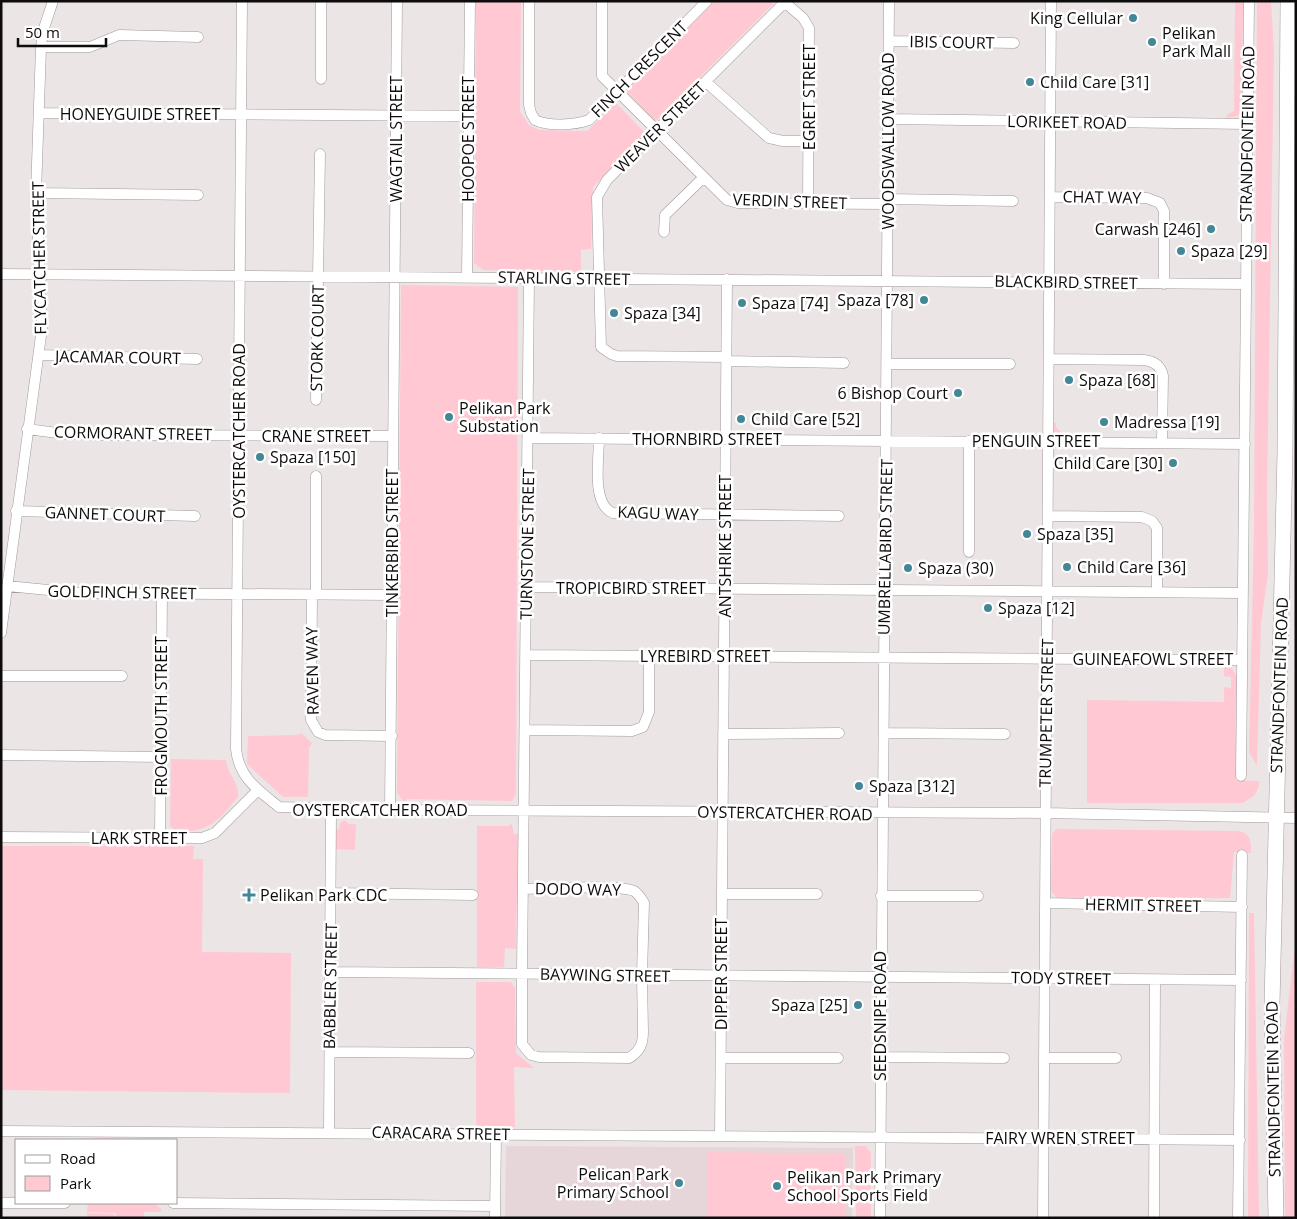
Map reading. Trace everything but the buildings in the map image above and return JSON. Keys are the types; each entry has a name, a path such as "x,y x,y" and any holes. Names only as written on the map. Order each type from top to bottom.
{"main road":[{"name":"STRANDFONTEIN ROAD","path":"1276,1218 1272,1004 1285,452 1288,1"}],"street":[{"name":"FLYCATCHER STREET","path":"1,634 42,328 36,194 40,47 53,1"},
{"name":"OYSTERCATCHER ROAD","path":"242,1 237,762 244,775 258,790 284,809 882,814 1045,813 1296,818"},
{"path":"321,1 321,79"},
{"name":"WAGTAIL STREET","path":"395,277 397,1"},
{"name":"HOOPOE STREET","path":"467,277 470,1"},
{"name":"FINCH CRESCENT","path":"529,1 528,105 536,120 542,123 580,123 589,120 707,1"},
{"name":"VERDIN STREET","path":"602,1 602,76 703,178 723,197 732,202 1013,201"},
{"name":"WOODSWALLOW ROAD","path":"888,280 889,1"},
{"name":"TRUMPETER STREET","path":"1043,1218 1051,1"},
{"name":"STRANDFONTEIN ROAD","path":"1241,776 1246,124 1249,1"},
{"name":"WEAVER STREET","path":"726,359 617,356 604,350 601,346 600,336 597,206 600,190 607,180 784,2"},
{"name":"EGRET STREET","path":"784,2 803,18 810,28 808,203"},
{"path":"40,47 90,46 119,35 198,37"},
{"name":"IBIS COURT","path":"889,42 1014,43"},
{"path":"706,82 769,138 783,141 809,141"},
{"name":"HONEYGUIDE STREET","path":"39,113 469,116"},
{"name":"LORIKEET ROAD","path":"888,120 1246,124"},
{"name":"STORK COURT","path":"316,400 320,154"},
{"path":"664,232 665,215 703,178"},
{"path":"36,194 198,195"},
{"name":"CHAT WAY","path":"1050,197 1147,198 1160,202 1164,211 1164,284"},
{"name":"STARLING STREET","path":"1,274 467,277 600,280 888,280"},
{"name":"TINKERBIRD STREET","path":"390,810 392,736 392,436 395,277"},
{"name":"TURNSTONE STREET","path":"522,973 526,730 529,278"},
{"name":"ANTSHRIKE STREET","path":"722,812 727,279"},
{"name":"BLACKBIRD STREET","path":"888,280 1245,284"},
{"name":"UMBRELLABIRD STREET","path":"882,814 888,280"},
{"name":"JACAMAR COURT","path":"39,356 196,359"},
{"path":"726,359 844,363"},
{"path":"1049,359 1144,360 1156,364 1162,369 1163,376 1162,442"},
{"path":"886,364 1010,364"},
{"name":"CORMORANT STREET","path":"27,429 66,434 239,435"},
{"name":"CRANE STREET","path":"239,435 392,436"},
{"name":"THORNBIRD STREET","path":"528,438 886,440"},
{"name":"KAGU WAY","path":"599,438 599,494 600,501 607,510 625,514 724,516"},
{"name":"PENGUIN STREET","path":"886,440 1245,444"},
{"path":"969,441 969,552"},
{"path":"314,595 316,476"},
{"name":"GANNET COURT","path":"16,511 194,516"},
{"path":"724,516 840,516"},
{"path":"1049,516 1142,516 1152,521 1157,528 1157,592"},
{"name":"GOLDFINCH STREET","path":"7,586 53,592 392,595"},
{"name":"TROPICBIRD STREET","path":"527,587 1242,592"},
{"name":"FROGMOUTH STREET","path":"160,838 162,593"},
{"name":"RAVEN WAY","path":"314,595 312,720 314,728 325,735 392,736"},
{"name":"LYREBIRD STREET","path":"526,655 884,658"},
{"path":"526,730 632,731 642,728 649,712 649,656"},
{"name":"GUINEAFOWL STREET","path":"884,658 1242,660"},
{"path":"1,676 122,676"},
{"path":"723,734 839,733"},
{"path":"884,733 1005,734"},
{"path":"1,755 160,757"},
{"name":"LARK STREET","path":"1,837 209,837 258,790"},
{"name":"BABBLER STREET","path":"329,1132 331,810"},
{"name":"DIPPER STREET","path":"720,1136 722,812"},
{"name":"SEEDSNIPE ROAD","path":"880,1218 882,814"},
{"name":"STRANDFONTEIN ROAD","path":"1238,1218 1242,855"},
{"name":"DODO WAY","path":"522,973 522,1044 531,1055 540,1057 629,1058 636,1054 643,1041 644,903 635,892 616,889 523,889"},
{"path":"331,893 474,894"},
{"path":"722,894 817,894"},
{"path":"882,896 978,896"},
{"name":"HERMIT STREET","path":"1045,903 1242,907"},
{"name":"BAYWING STREET","path":"330,972 880,977"},
{"name":"TODY STREET","path":"880,977 1242,980"},
{"path":"1154,1218 1155,980"},
{"path":"330,1052 469,1053"},
{"path":"880,1057 1004,1058"},
{"path":"720,1058 838,1058"},
{"path":"1044,1058 1116,1058"},
{"name":"CARACARA STREET","path":"1,1131 78,1136 329,1132 880,1138"},
{"path":"495,1218 496,1134"},
{"name":"FAIRY WREN STREET","path":"880,1138 1154,1138 1240,1140"},
{"path":"1,1203 15,1203"},
{"path":"178,1203 495,1206"}],"shaded area":[{"name":"Pelican Park Primary School","path":"506,1146 853,1148 852,1218 505,1218"}],"green space":[{"path":"476,1 521,1 520,112 529,125 539,130 587,131 616,103 645,133 593,187 591,249 581,250 581,272 483,270 474,263"},
{"path":"714,1 772,1 773,4 655,122 626,91"},
{"path":"1235,1 1243,1 1242,111 1237,116 1227,118 1227,115 1234,111"},
{"path":"1257,1 1271,1 1274,51 1267,493 1268,573 1261,624 1257,766 1249,752 1254,529"},
{"path":"401,285 518,287 516,794 512,801 407,799 404,802 397,793"},
{"path":"1053,423 1056,423 1056,427 1063,434 1073,435 1073,438 1059,437 1053,430"},
{"path":"1224,667 1232,668 1237,677 1236,780 1259,781 1258,789 1254,795 1242,803 1087,803 1087,700 1224,702 1224,687 1231,688 1231,677 1224,676"},
{"path":"301,733 312,743 309,748 308,797 283,797 247,764 248,736 298,735"},
{"path":"171,759 226,760 237,787 238,797 212,824 198,830 177,832 170,826"},
{"path":"344,820 349,824 356,824 355,850 336,849 336,830 339,829 340,823"},
{"path":"512,824 514,834 518,834 516,949 505,948 504,967 477,967 477,826 507,826"},
{"path":"1056,829 1238,831 1248,836 1251,853 1234,852 1230,898 1058,899 1051,891 1052,834"},
{"path":"1,846 194,846 193,859 203,859 202,952 291,953 290,1093 1,1090"},
{"path":"1249,913 1254,913 1259,1218 1248,1218"},
{"path":"1296,938 1296,1218 1285,1218 1284,1039"},
{"path":"476,982 511,982 515,988 516,1053 534,1068 514,1067 515,1127 476,1127"},
{"path":"93,1138 144,1139 90,1139"},
{"path":"855,1146 866,1146 871,1153 871,1218 856,1218"},
{"name":"Pelikan Park Primary School Sports Field","path":"707,1152 846,1154 846,1218 707,1218"},
{"path":"88,1204 155,1204 161,1209 161,1212 144,1212 144,1218 116,1218 116,1213 87,1212"},
{"path":"87,1213 114,1214 114,1218 87,1218"}],"place":[{"name":"King Cellular","path":"1133,18"},
{"name":"Pelikan Park Mall","path":"1152,42"},
{"name":"Child Care [31]","path":"1030,82"},
{"name":"Carwash [246]","path":"1211,229"},
{"name":"Spaza [29]","path":"1181,251"},
{"name":"Spaza [78]","path":"924,300"},
{"name":"Spaza [74]","path":"742,303"},
{"name":"Spaza [34]","path":"614,313"},
{"name":"Spaza [68]","path":"1069,380"},
{"name":"6 Bishop Court","path":"958,393"},
{"name":"Pelikan Park Substation","path":"449,417"},
{"name":"Child Care [52]","path":"741,419"},
{"name":"Madressa [19]","path":"1104,422"},
{"name":"Spaza [150]","path":"260,457"},
{"name":"Child Care [30]","path":"1173,463"},
{"name":"Spaza [35]","path":"1027,534"},
{"name":"Child Care [36]","path":"1067,567"},
{"name":"Spaza (30)","path":"908,568"},
{"name":"Spaza [12]","path":"988,608"},
{"name":"Spaza [312]","path":"859,786"},
{"name":"Pelikan Park CDC","path":"249,895"},
{"name":"Spaza [25]","path":"858,1005"},
{"name":"Pelican Park Primary School","path":"679,1183"},
{"name":"Pelikan Park Primary School Sports Field","path":"777,1186"}]}
